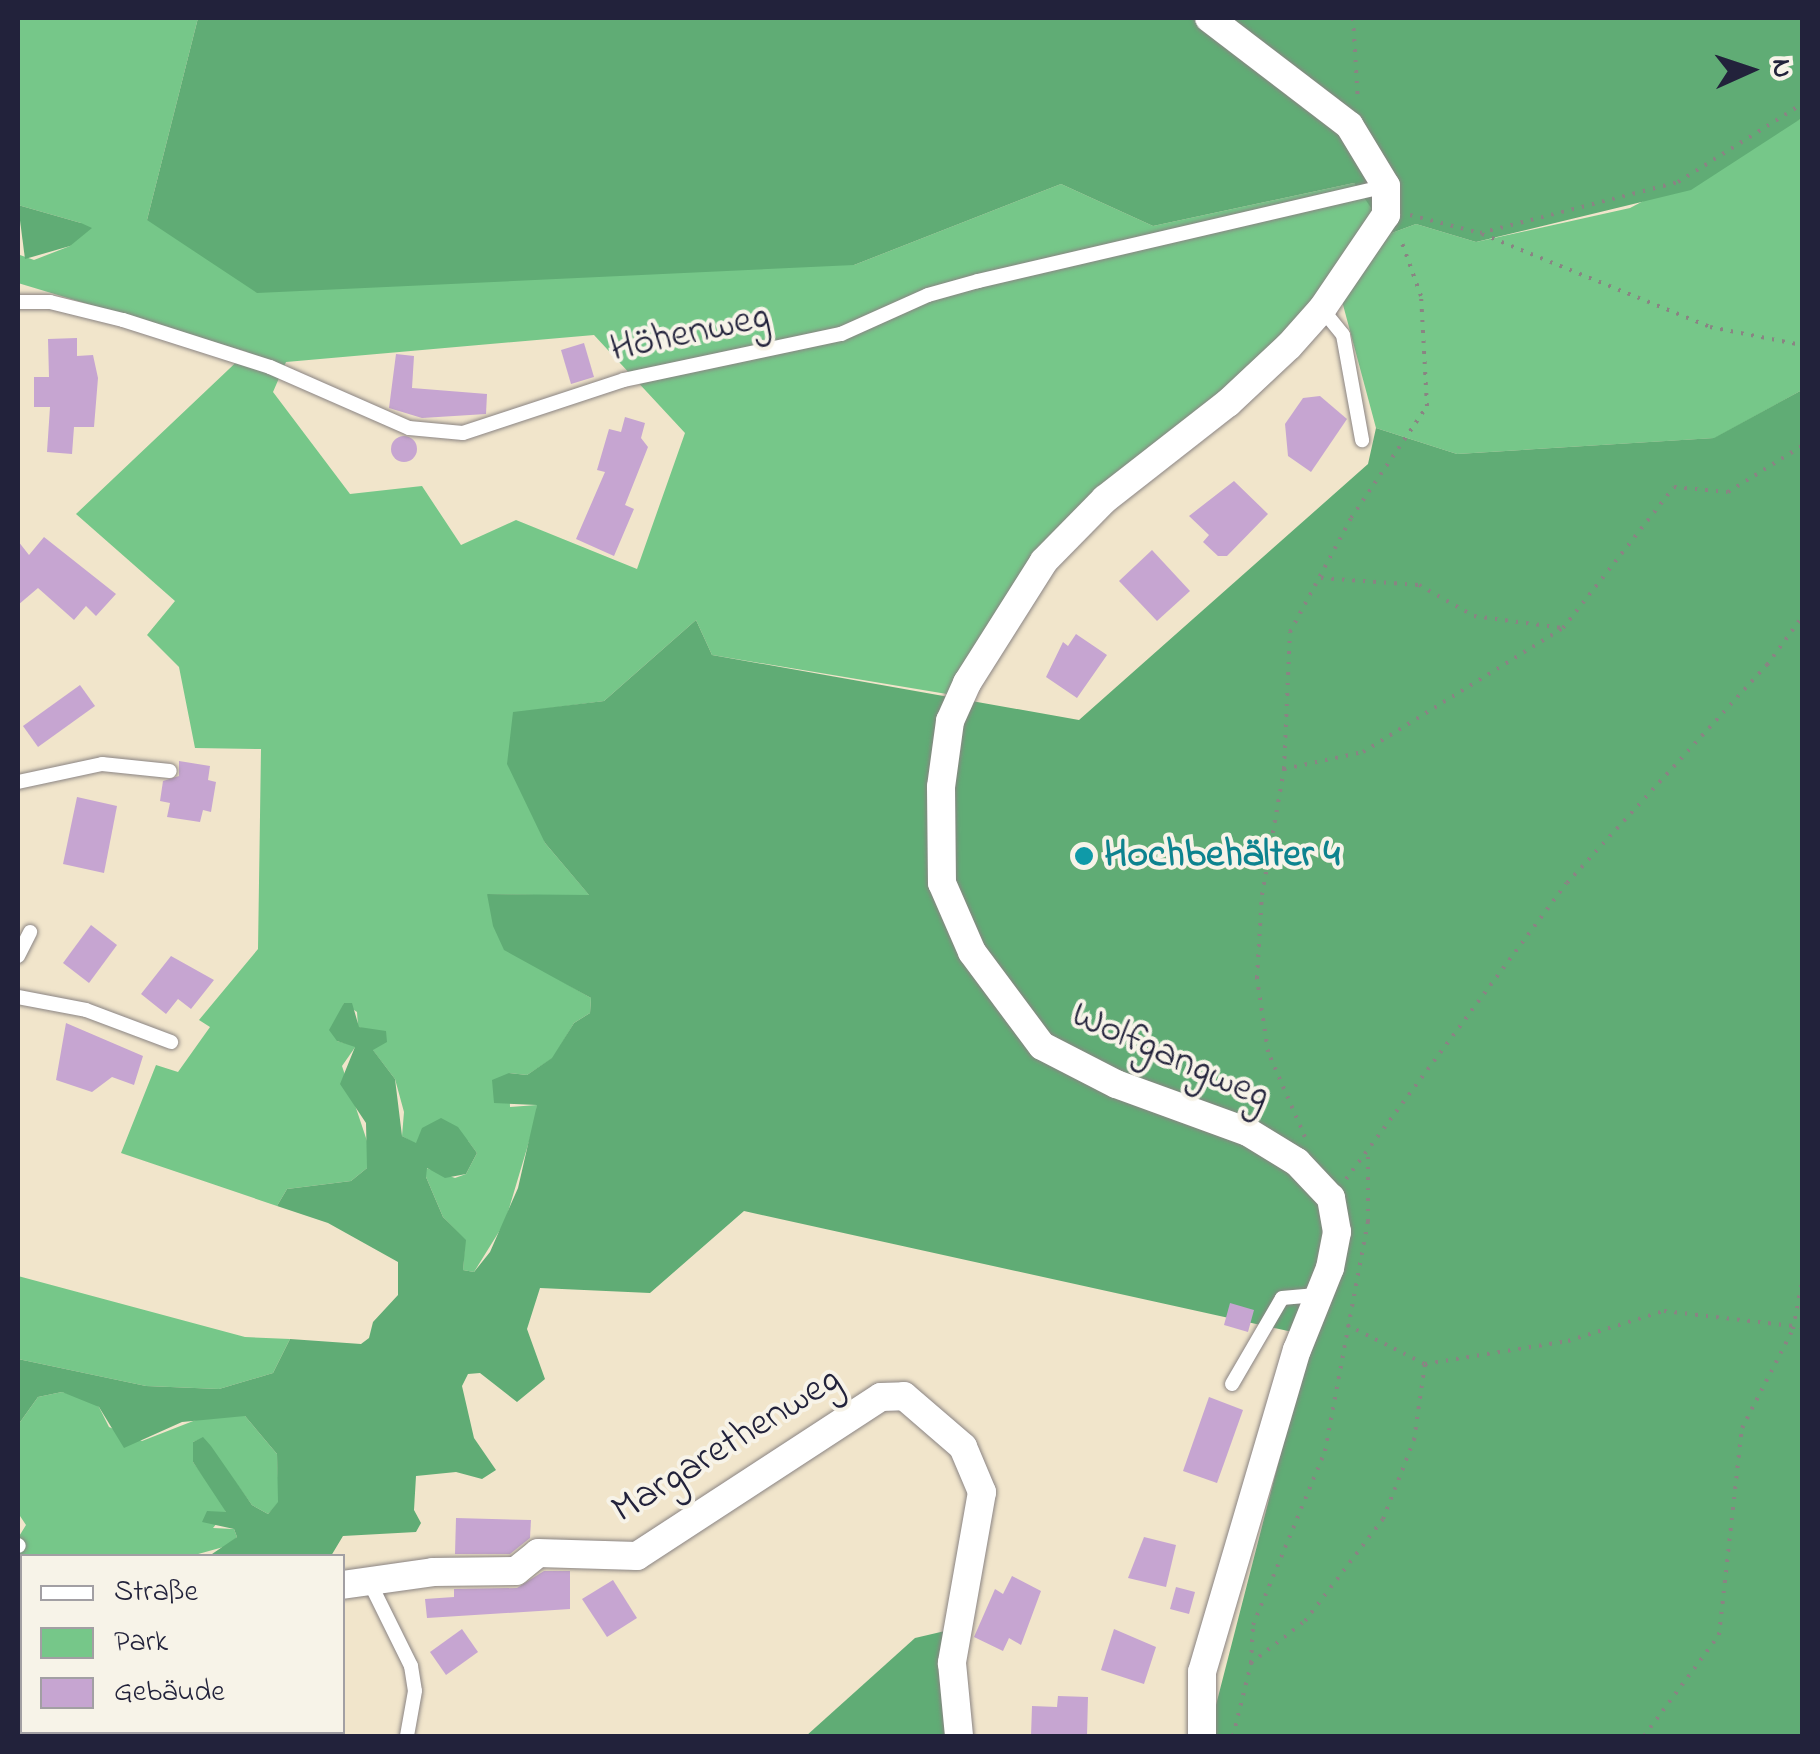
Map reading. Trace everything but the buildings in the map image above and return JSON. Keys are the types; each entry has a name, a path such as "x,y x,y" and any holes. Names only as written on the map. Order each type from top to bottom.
{"street":[{"path":"1209,18 1360,140 1386,186 1386,215"},
{"name":"Wolfgangweg","path":"1331,1198 1297,1162 1248,1132 1116,1084 1042,1046 972,952 942,883 941,787 950,721 967,682 1044,561 1106,498 1228,403 1322,309 1386,215"},
{"path":"1202,1736 1202,1672 1297,1350 1320,1294 1337,1232 1331,1198"},
{"name":"Margarethenweg","path":"356,1583 433,1572 516,1571 538,1554 637,1556 881,1397 904,1396 963,1447 982,1492 952,1663 959,1736"}],"lane":[{"name":"Höhenweg","path":"18,302 50,302 123,320 270,367 409,428 463,433 624,380 841,334 978,281 1386,186"},
{"path":"1322,309 1343,336 1362,440"},
{"path":"18,782 102,764 170,770"},
{"path":"18,956 30,932"},
{"path":"18,997 86,1010 171,1042"},
{"path":"1232,1384 1282,1298 1320,1294"},
{"path":"356,1583 411,1666 415,1691 407,1736"}],"path":[{"path":"1353,18 1360,140"},
{"path":"1480,234 1678,182 1802,104"},
{"path":"1310,1148 1268,1052 1257,978 1262,895 1284,769 1290,632 1351,518 1427,406 1421,296 1386,215 1419,215 1480,234 1710,327 1802,345"},
{"path":"1284,769 1363,752 1563,628 1674,486 1728,492 1802,446"},
{"path":"1321,578 1419,585 1474,616 1563,628"},
{"path":"1331,1198 1406,1106 1567,883 1767,665 1802,617"},
{"path":"1644,1736 1719,1635 1742,1428 1793,1329 1802,1282"},
{"path":"1233,1736 1252,1664 1253,1625 1272,1569 1325,1451 1347,1325 1425,1364 1568,1341 1664,1311 1793,1329 1802,1327"},
{"path":"1252,1664 1305,1621 1383,1519 1414,1440 1425,1364"}],"green space":[{"path":"18,18 198,18 147,220 854,265 1061,184 1153,226 1354,183 1379,213 1276,350 1114,481 953,695 712,655 696,620 604,701 513,713 545,843 590,896 487,894 539,968 591,998 590,1013 574,1023 553,1058 527,1075 509,1073 510,1107 537,1105 536,1118 505,1222 474,1272 463,1270 465,1240 443,1217 426,1168 455,1178 466,1174 477,1153 468,1141 416,1144 402,1136 404,1112 395,1079 372,1049 372,1031 358,1027 357,1012 344,1003 337,1041 356,1046 342,1066 368,1144 367,1168 351,1181 287,1189 277,1206 121,1153 156,1065 178,1072 210,1027 199,1020 258,949 261,749 195,748 179,667 147,635 175,601 76,514 247,352 18,283 20,255 34,260 70,246 81,223 18,205","holes":["594,335 685,433 637,569 516,520 461,545 422,486 350,494 273,392 286,362"]},
{"path":"198,18 1802,18 1802,118 1691,190 1476,242 1416,224 1389,234 1354,183 1153,226 1061,184 854,265 257,293 147,220"},
{"path":"1802,118 1802,390 1715,438 1457,454 1376,428 1342,301 1389,234 1416,224 1476,242 1630,208"},
{"path":"18,205 92,228 70,246 25,259"},
{"path":"1802,390 1802,1736 1208,1736 1311,1336 744,1211 650,1293 540,1288 527,1329 545,1379 517,1402 480,1373 468,1374 462,1386 474,1438 496,1470 482,1479 456,1472 416,1476 414,1510 421,1523 416,1532 343,1536 332,1554 212,1554 237,1537 234,1529 202,1522 207,1511 226,1512 193,1462 193,1442 203,1437 252,1505 268,1514 278,1502 277,1454 245,1416 182,1422 124,1448 99,1407 62,1392 38,1397 18,1425 18,1359 146,1386 219,1389 273,1373 290,1339 361,1344 369,1338 373,1322 398,1295 398,1262 328,1223 277,1206 287,1189 351,1181 367,1168 366,1123 340,1084 355,1047 337,1041 329,1030 344,1003 352,1003 359,1027 386,1031 387,1042 373,1050 395,1079 402,1136 416,1143 422,1128 441,1118 458,1127 477,1153 466,1174 445,1178 427,1168 426,1177 443,1217 466,1240 463,1270 474,1272 490,1252 518,1188 537,1105 494,1103 492,1080 509,1073 527,1075 552,1058 574,1023 590,1013 591,998 504,950 493,926 487,894 589,895 545,843 507,764 513,712 604,701 696,620 712,655 1079,720 1368,464 1376,428 1457,454 1714,438"},
{"path":"18,1276 245,1337 290,1339 273,1373 219,1389 146,1386 18,1359"},
{"path":"62,1392 85,1398 99,1407 109,1427 142,1441 206,1416 245,1416 277,1454 279,1502 268,1514 252,1505 203,1438 193,1442 193,1462 226,1512 213,1528 234,1529 237,1537 227,1546 198,1554 20,1554 20,1608 18,1538 26,1525 18,1513 18,1425 38,1397"},
{"path":"945,1631 949,1736 806,1736 915,1638"}],"place":[{"name":"Hochbehälter 4","path":"1084,856"}]}
